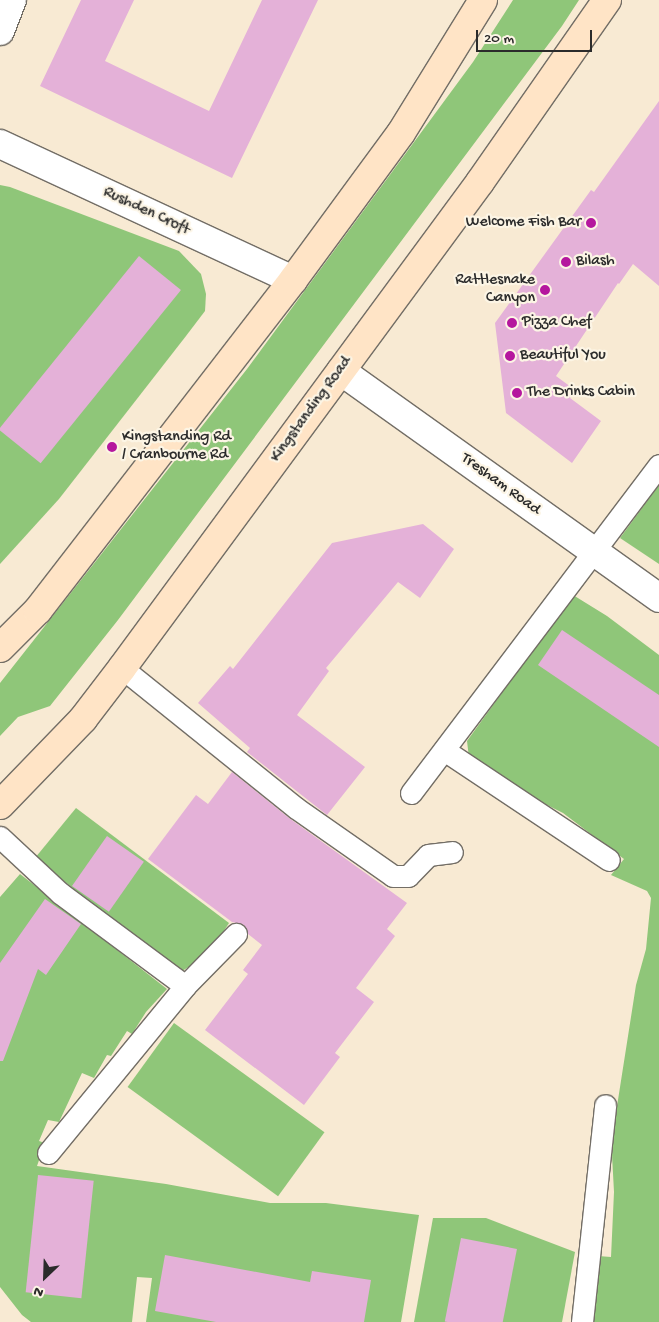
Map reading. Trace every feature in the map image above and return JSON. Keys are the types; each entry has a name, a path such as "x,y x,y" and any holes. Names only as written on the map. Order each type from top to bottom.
{"main road":[{"path":"0,648 38,610 293,280 401,133 483,0"},
{"name":"Kingstanding Road","path":"0,805 83,719 122,668 480,182 607,0"}],"street":[{"path":"0,31 12,0"},
{"name":"Rushden Croft","path":"0,144 293,280"},
{"name":"Tresham Road","path":"341,371 659,598"}],"lane":[{"path":"411,793 659,466"},
{"path":"122,668 296,808 393,876 408,876 428,855 452,852"},
{"path":"444,750 609,860"},
{"path":"0,837 60,894 185,986"},
{"path":"48,1153 185,986 236,934"},
{"path":"582,1322 605,1105"}],"green space":[{"path":"513,0 579,0 562,26 118,620 50,706 18,717 0,736 0,683 247,369 473,62"},
{"path":"0,185 10,187 179,251 201,274 206,294 205,311 186,336 59,499 0,564"},
{"path":"659,485 659,564 620,538"},
{"path":"573,595 607,616 659,655 659,1322 590,1322 598,1256 611,1257 614,1192 612,1155 615,1119 636,985 646,949 651,898 647,891 611,875 624,859 563,813 531,797 469,758 467,741"},
{"path":"76,808 229,923 209,954 179,973 35,858"},
{"path":"20,874 167,989 146,1012 132,1034 127,1031 111,1056 107,1055 94,1078 82,1073 59,1122 48,1120 39,1141 45,1143 37,1166 166,1184 270,1203 326,1203 419,1215 401,1322 146,1322 152,1278 137,1277 132,1322 31,1322 22,1315 0,1287 0,897"},
{"path":"174,1023 324,1132 278,1196 128,1087"},
{"path":"433,1218 486,1218 575,1252 562,1322 414,1322"}],"building":[{"path":"81,0 134,0 105,61 209,111 262,0 318,0 232,178 40,86"},
{"path":"659,101 659,286 633,264 618,283 556,376 575,390 570,398 601,421 572,463 506,413 495,323 591,190 594,192"},
{"path":"139,256 181,290 41,463 0,430 0,428"},
{"path":"423,524 454,549 420,598 398,582 326,668 329,671 297,715 365,767 327,815 247,752 250,748 198,703 230,666 233,669 332,543"},
{"path":"562,630 659,695 659,747 538,665"},
{"path":"232,772 289,818 407,903 387,929 395,936 356,988 374,1002 335,1053 340,1057 304,1105 205,1030 248,974 243,970 262,945 248,934 244,925 232,922 148,859 196,795 208,804"},
{"path":"107,836 144,862 109,912 72,886"},
{"path":"45,899 81,924 46,975 38,969 3,1061 0,1061 0,963"},
{"path":"38,1175 94,1181 81,1298 26,1292"},
{"path":"461,1238 517,1249 503,1322 445,1321"},
{"path":"165,1255 310,1282 312,1271 371,1280 364,1322 216,1322 155,1311"}],"place":[{"name":"Welcome Fish Bar","path":"591,223"},
{"name":"Bilash","path":"566,262"},
{"name":"Rattlesnake Canyon","path":"545,290"},
{"name":"Pizza Chef","path":"512,323"},
{"name":"Beautiful You","path":"510,356"},
{"name":"The Drinks Cabin","path":"517,393"},
{"name":"Kingstanding Rd / Cranbourne Rd","path":"112,447"}]}
